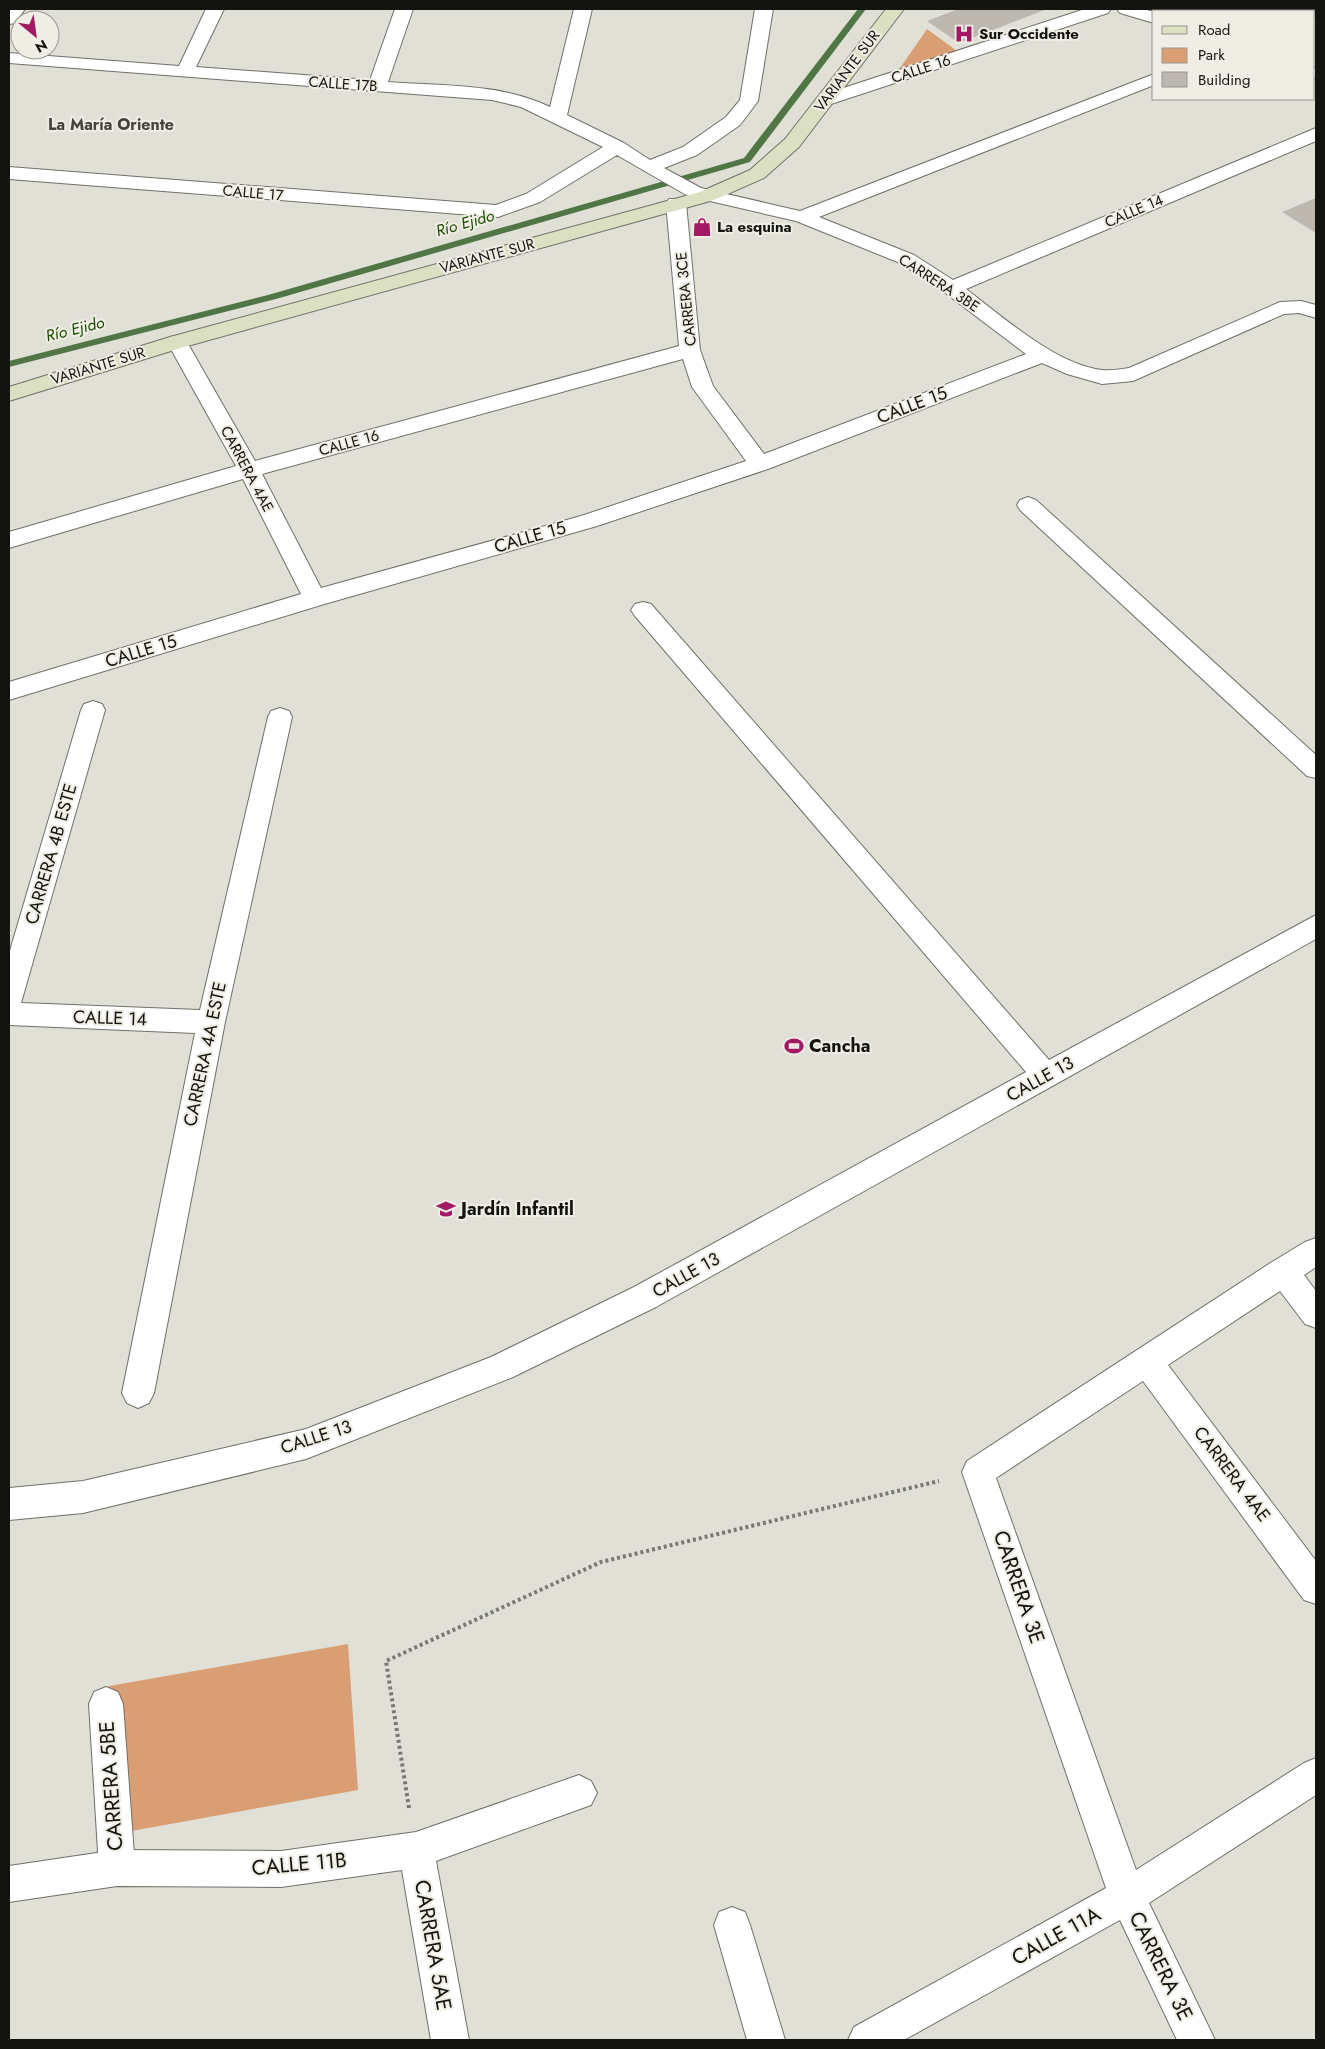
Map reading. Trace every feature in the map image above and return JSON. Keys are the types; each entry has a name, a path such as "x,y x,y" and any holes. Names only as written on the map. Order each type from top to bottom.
{"main road":[{"name":"VARIANTE SUR","path":"9,394 177,342 676,203 757,174 792,143 895,9"}],"street":[{"path":"9,19 16,9"},
{"path":"185,72 214,9"},
{"path":"377,86 404,9"},
{"path":"557,117 583,9"},
{"path":"654,170 690,151 733,121 749,100 764,9"},
{"name":"CALLE 16","path":"825,100 1102,9"},
{"path":"1126,9 1152,17"},
{"name":"CALLE 17B","path":"9,58 492,95 527,103 557,117 617,147 654,170 701,194"},
{"path":"802,217 1152,80"},
{"name":"CALLE 14","path":"951,288 1316,134"},
{"name":"CALLE 17","path":"9,173 498,211 533,198 617,147"},
{"name":"CARRERA 3BE","path":"701,194 802,217 907,259 951,288 1042,355 1074,369 1102,377 1133,374 1280,308 1308,310"},
{"name":"CARRERA 3CE","path":"676,203 690,350 702,387 760,464"},
{"name":"CARRERA 4AE","path":"177,342 249,470 315,598"},
{"name":"CALLE 16","path":"9,540 249,470 690,350"},
{"name":"CALLE 15","path":"9,691 315,598 589,521 760,464 1042,355"},
{"path":"1028,505 1316,770"},
{"path":"643,610 1046,1076"},
{"name":"CARRERA 4B ESTE","path":"9,999 93,710"},
{"name":"CARRERA 4A ESTE","path":"138,1393 211,1022 280,717"},
{"name":"CALLE 13","path":"9,1504 83,1497 306,1444 502,1367 646,1297 1316,926"},
{"name":"CALLE 14","path":"9,1014 211,1022"},
{"path":"978,1472 1316,1251"},
{"path":"1283,1272 1316,1314"},
{"name":"CARRERA 4AE","path":"1147,1361 1316,1588"},
{"name":"CARRERA 3E","path":"978,1472 1127,1896 1196,2040"},
{"name":"CARRERA 5BE","path":"106,1704 117,1868"},
{"name":"CALLE 11A","path":"867,2040 1127,1896 1316,1775"},
{"name":"CALLE 11B","path":"9,1884 117,1868 281,1869 416,1850 579,1793"},
{"name":"CARRERA 5AE","path":"416,1850 450,2040"},
{"path":"732,1925 766,2040"}],"path":[{"path":"416,1850 386,1660 601,1562 978,1472"}],"green space":[{"path":"927,29 957,51 896,74"},
{"path":"348,1644 358,1790 115,1834 109,1686"}],"building":[{"name":"Sur Occidente","path":"958,9 1047,9 959,43 927,21"},
{"path":"1316,9 1316,18 1315,10 1249,10"},
{"path":"1316,198 1316,233 1282,212"}],"waterway":[{"name":"Río Ejido","path":"9,364 272,297 747,160 862,9"}],"place":[{"name":"Sur Occidente","path":"964,34"},
{"name":"La esquina","path":"702,227"},
{"name":"Cancha","path":"794,1046"},
{"name":"Jardín Infantil","path":"446,1209"}],"district":[{"name":"La María Oriente","path":"111,124"}]}
